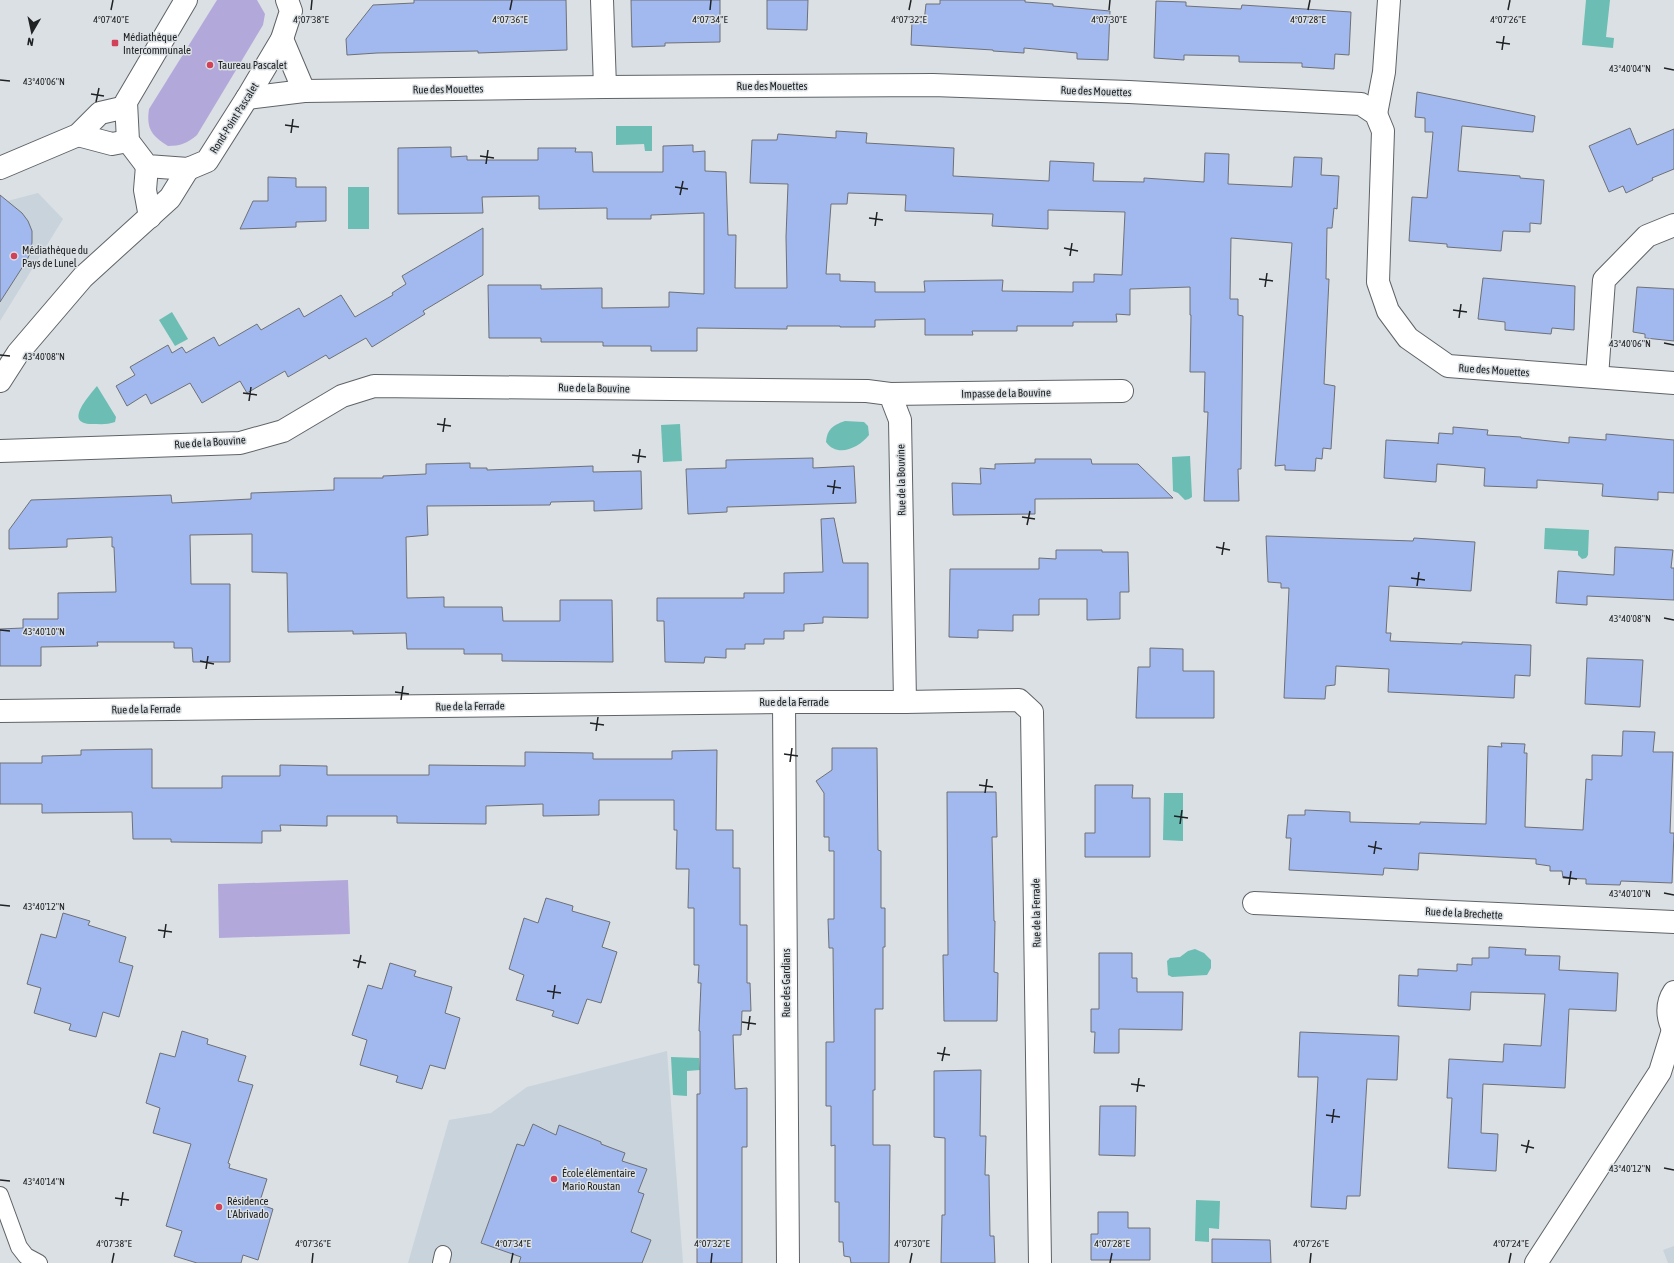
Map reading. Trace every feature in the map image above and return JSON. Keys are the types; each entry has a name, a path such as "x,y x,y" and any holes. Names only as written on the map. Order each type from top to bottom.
{"street":[{"path":"150,217 145,190 147,166 128,141 126,102 186,0"},
{"path":"602,0 605,87"},
{"path":"1376,114 1384,72 1388,0"},
{"name":"Rond-Point Pascalet","path":"147,166 188,169 207,160 248,98 282,39 291,11 289,1"},
{"path":"282,39 304,91"},
{"name":"Rue des Mouettes","path":"248,98 304,91 933,85 1121,91 1361,104 1376,114 1383,131 1378,282 1388,311 1408,338 1448,366 1674,383"},
{"path":"0,168 78,135 100,113 126,107"},
{"path":"78,135 112,144 128,141"},
{"path":"0,381 18,353 83,277 170,198 188,169"},
{"path":"1597,377 1604,280 1647,236 1674,225"},
{"name":"Rue de la Bouvine","path":"0,451 240,443 283,431 342,396 374,386 867,391 890,394 900,420 905,702"},
{"name":"Impasse de la Bouvine","path":"890,394 1122,392"},
{"name":"Rue de la Ferrade","path":"0,711 1019,700 1032,712 1040,1263"},
{"name":"Rue des Gardians","path":"784,702 788,1263"},
{"name":"Rue de la Brechette","path":"1254,903 1674,922"},
{"path":"1536,1263 1667,1068 1674,1031 1669,1020 1668,1008 1674,992"}],"lane":[{"path":"0,1195 19,1247 26,1256 39,1263"}],"shaded area":[{"path":"217,0 257,0 265,14 263,25 197,135 184,144 168,146 158,139 151,131 148,122 149,109"},
{"path":"1586,0 1610,0 1606,37 1614,38 1613,48 1582,45"},
{"path":"616,126 652,126 652,151 645,151 644,144 616,145"},
{"path":"348,187 369,187 369,229 348,229"},
{"path":"38,193 63,219 0,321 0,203"},
{"path":"172,312 188,339 175,346 159,320"},
{"path":"97,386 116,417 115,422 106,424 92,424 84,423 79,419 84,402"},
{"path":"845,421 864,422 868,426 869,435 860,444 848,449 842,450 831,447 826,442 829,431 837,424"},
{"path":"680,424 682,461 663,462 661,425"},
{"path":"1190,456 1192,497 1185,500 1178,493 1173,491 1172,457"},
{"path":"1545,528 1589,530 1588,555 1586,558 1582,559 1578,555 1578,551 1544,549"},
{"path":"1164,793 1183,793 1183,841 1163,840"},
{"path":"348,880 350,934 219,938 218,884"},
{"path":"1195,949 1204,953 1211,960 1211,968 1207,975 1172,977 1168,975 1167,961 1170,958 1180,957 1188,951"},
{"name":"École élémentaire Mario Roustan","path":"667,1051 683,1263 408,1263 449,1120 491,1113 527,1087"},
{"path":"671,1057 699,1058 700,1070 687,1071 687,1096 673,1095"},
{"path":"1196,1200 1220,1201 1219,1229 1209,1228 1209,1242 1195,1241"},
{"path":"1674,1246 1674,1263 1668,1263 1663,1250"}],"building":[{"path":"414,0 566,0 567,50 478,53 478,51 377,53 347,55 346,39 373,5 414,3"},
{"path":"631,0 720,0 720,42 665,43 665,46 632,47"},
{"path":"767,0 808,0 807,30 767,29"},
{"path":"940,0 1025,0 1025,2 1053,4 1053,6 1110,11 1108,60 1077,59 1077,53 1024,48 1024,53 911,45 912,21 924,22 926,4 940,4"},
{"path":"1156,1 1186,2 1186,6 1241,9 1242,5 1351,12 1349,55 1335,54 1334,69 1302,67 1302,63 1239,62 1239,56 1184,55 1184,60 1154,58"},
{"path":"1417,92 1535,116 1533,132 1462,126 1458,171 1520,176 1520,178 1544,180 1541,224 1530,223 1530,232 1503,231 1501,251 1447,247 1447,244 1409,241 1412,197 1427,198 1433,132 1425,132 1425,118 1415,117"},
{"path":"1630,128 1637,145 1674,129 1674,169 1652,178 1653,180 1626,193 1623,186 1609,192 1589,146"},
{"path":"836,131 867,133 866,143 954,148 953,176 1049,181 1050,161 1094,163 1093,181 1144,182 1144,178 1204,182 1205,153 1229,154 1228,184 1292,187 1294,157 1322,158 1321,175 1339,176 1337,209 1334,208 1332,228 1327,228 1326,279 1329,279 1324,384 1335,386 1331,449 1323,448 1322,459 1316,458 1315,471 1285,470 1285,465 1275,466 1292,243 1231,238 1230,299 1238,299 1238,315 1243,316 1241,469 1238,469 1239,501 1204,501 1208,412 1204,412 1205,372 1190,372 1190,287 1130,289 1130,315 1116,314 1117,322 1073,322 1073,326 1017,326 1017,331 972,331 973,335 925,335 925,319 875,320 875,327 787,326 787,329 697,328 697,351 651,351 651,346 603,346 603,342 541,342 541,338 489,338 488,285 541,285 541,289 602,288 602,308 669,307 669,292 704,294 704,213 651,215 651,219 607,219 607,208 539,209 539,196 482,197 483,213 398,214 398,148 451,147 451,157 467,156 467,160 538,160 538,148 576,148 575,152 592,152 593,172 663,172 663,146 693,145 693,152 705,151 705,171 726,172 728,235 736,235 735,288 787,288 786,237 788,184 750,183 752,140 777,140 778,134 836,138","holes":["848,193 906,195 905,211 993,214 992,226 1048,229 1048,210 1125,212 1122,275 1094,274 1094,282 1073,282 1073,292 1002,291 1003,280 924,281 925,292 875,292 875,282 840,281 840,274 826,274 831,204 847,204"]},
{"path":"268,177 296,178 296,187 326,187 326,221 296,222 296,227 240,229 253,201 268,201"},
{"name":"Médiathèque du Pays de Lunel","path":"0,195 22,213 28,221 32,231 32,242 31,251 27,260 0,302"},
{"path":"483,228 483,275 423,311 425,314 372,347 366,338 329,359 326,355 288,377 285,371 247,393 240,381 202,403 190,383 151,404 146,394 127,406 116,386 135,375 130,367 168,345 172,353 182,347 186,353 214,337 219,346 257,324 261,330 299,308 304,317 341,295 355,317 393,295 392,293 406,284 402,276"},
{"path":"1483,278 1575,286 1574,330 1552,328 1551,334 1505,330 1505,322 1478,319"},
{"path":"1637,287 1674,289 1674,341 1645,338 1645,334 1633,332"},
{"path":"1453,427 1488,430 1487,435 1521,437 1569,443 1569,437 1606,440 1606,434 1674,440 1674,493 1658,492 1658,500 1602,496 1603,484 1537,480 1537,488 1484,486 1485,468 1437,464 1436,482 1384,478 1386,440 1438,444 1439,433 1453,434"},
{"path":"813,458 813,468 854,466 856,503 727,507 727,512 688,514 686,469 726,468 726,460"},
{"path":"1035,459 1091,459 1092,464 1138,464 1173,498 1035,499 1035,514 953,515 952,483 981,484 980,468 995,469 995,464 1035,463"},
{"path":"470,463 470,468 487,468 487,470 593,466 593,472 641,471 642,509 594,511 594,501 551,502 550,505 427,506 428,535 406,537 407,598 444,597 444,607 502,607 503,621 560,621 560,600 612,600 613,662 502,661 502,654 464,654 464,649 407,649 406,633 353,634 353,631 288,632 287,573 252,572 252,534 190,535 191,584 230,584 230,662 193,662 192,648 174,648 174,642 97,642 98,646 41,647 41,666 0,666 0,629 23,628 23,619 58,619 58,593 116,592 114,547 112,547 112,537 67,539 67,547 9,549 9,530 31,500 171,495 172,503 251,499 251,493 334,490 334,478 383,478 383,476 426,474 426,464"},
{"path":"834,518 843,563 868,563 868,618 823,617 823,623 804,624 804,631 784,631 784,639 764,639 764,644 745,644 745,649 726,649 726,658 705,657 704,663 665,662 664,621 657,621 657,598 744,598 744,593 784,593 784,573 823,572 821,519"},
{"path":"1266,536 1413,541 1414,538 1475,542 1471,591 1389,586 1386,633 1391,633 1390,641 1531,645 1530,676 1515,675 1514,698 1388,692 1389,669 1336,666 1335,685 1326,686 1325,699 1284,698 1289,588 1281,588 1281,583 1268,582"},
{"path":"1615,547 1673,550 1671,568 1674,568 1674,600 1587,596 1587,605 1556,603 1558,571 1614,575"},
{"path":"1056,550 1102,550 1102,552 1128,552 1129,592 1120,592 1120,619 1087,620 1087,599 1039,599 1039,615 1013,615 1013,631 978,630 978,638 949,637 950,569 1039,569 1039,558 1056,559"},
{"path":"1150,648 1183,649 1183,671 1214,671 1214,718 1136,718 1138,667 1150,667"},
{"path":"1587,658 1643,660 1640,707 1585,704"},
{"path":"1623,731 1655,732 1653,752 1673,752 1670,833 1674,833 1672,883 1621,881 1620,885 1586,884 1586,879 1563,878 1562,871 1550,871 1550,866 1536,864 1536,859 1419,853 1418,870 1384,868 1383,875 1289,870 1291,838 1286,838 1288,815 1305,815 1305,810 1350,812 1350,822 1486,824 1488,746 1502,747 1501,743 1525,744 1524,753 1527,753 1525,827 1583,830 1586,779 1592,780 1592,755 1622,756"},
{"path":"832,748 877,748 878,850 881,851 881,908 885,908 885,947 883,947 883,1009 875,1009 873,1145 890,1145 889,1263 851,1263 850,1257 844,1256 843,1242 839,1242 839,1202 835,1202 835,1145 831,1146 831,1106 826,1106 826,1042 834,1042 833,948 829,948 828,919 834,919 834,851 829,851 829,837 824,837 824,793 816,781 832,770"},
{"path":"152,749 152,788 222,788 222,776 280,776 280,765 327,766 327,775 429,775 429,765 525,766 525,752 593,753 593,759 672,759 672,751 717,750 716,830 733,830 733,868 740,868 740,925 747,925 747,983 750,983 751,1011 742,1011 741,1035 733,1035 735,1089 747,1088 747,1147 742,1147 742,1263 697,1263 697,1094 700,1094 699,1031 701,983 698,983 699,965 694,965 694,908 688,908 689,869 676,869 677,830 674,830 674,800 599,800 599,815 543,816 543,804 486,806 486,824 397,823 397,816 327,816 327,826 280,825 281,831 262,831 262,843 171,842 171,839 133,839 132,812 42,813 42,804 0,804 0,763 42,763 42,756 81,755 81,750"},
{"path":"1095,785 1133,785 1132,798 1150,798 1150,857 1085,857 1085,833 1095,833"},
{"path":"947,792 996,792 997,837 992,837 995,921 994,972 998,973 997,1021 944,1021 943,955 948,955"},
{"path":"546,898 573,906 572,911 610,922 602,947 617,952 601,1003 587,999 578,1024 552,1016 554,1011 516,1000 524,975 509,969 524,918 538,923"},
{"path":"63,913 90,921 88,925 126,937 119,962 133,966 119,1017 103,1012 96,1037 69,1030 71,1024 34,1013 41,988 27,984 41,934 56,938"},
{"path":"1489,947 1526,949 1525,955 1560,956 1559,970 1618,973 1616,1011 1569,1009 1565,1088 1483,1084 1481,1133 1498,1134 1496,1171 1448,1168 1452,1098 1447,1098 1449,1059 1503,1062 1504,1044 1541,1046 1545,994 1471,992 1470,1010 1398,1006 1399,975 1418,976 1418,969 1457,971 1457,964 1472,965 1472,958 1489,958"},
{"path":"1099,953 1132,953 1132,978 1137,978 1137,992 1183,992 1182,1030 1119,1029 1119,1053 1094,1053 1095,1032 1091,1032 1091,1009 1099,1009"},
{"path":"390,963 416,971 414,976 452,987 445,1013 460,1018 445,1069 430,1065 422,1089 396,1082 398,1076 360,1065 367,1040 352,1035 368,985 382,989"},
{"path":"182,1031 208,1039 207,1044 246,1056 238,1081 253,1085 228,1163 230,1164 229,1168 267,1179 259,1204 273,1209 258,1260 243,1255 241,1263 197,1263 174,1256 182,1231 166,1226 191,1144 153,1133 160,1108 146,1103 160,1053 175,1057"},
{"path":"1300,1032 1399,1036 1397,1080 1367,1079 1360,1196 1347,1196 1346,1209 1311,1207 1318,1077 1298,1077"},
{"path":"981,1070 980,1136 986,1136 985,1175 989,1175 990,1236 994,1236 995,1263 941,1263 942,1215 945,1215 945,1138 934,1137 934,1071"},
{"path":"1100,1106 1136,1106 1135,1156 1099,1155"},
{"path":"533,1124 556,1135 559,1125 625,1153 622,1161 647,1169 638,1192 644,1194 631,1232 651,1240 642,1263 519,1263 521,1257 481,1243 517,1144 524,1146"},
{"path":"1098,1212 1128,1212 1128,1228 1150,1228 1150,1260 1091,1260 1091,1234 1098,1234"},
{"path":"1212,1239 1270,1240 1271,1263 1212,1263"}],"place":[{"name":"Médiathèque Intercommunale","path":"115,43"},
{"name":"Taureau Pascalet","path":"210,65"},
{"name":"Médiathèque du Pays de Lunel","path":"14,256"},
{"name":"École élémentaire Mario Roustan","path":"554,1179"},
{"name":"Résidence L'Abrivado","path":"219,1207"}]}
